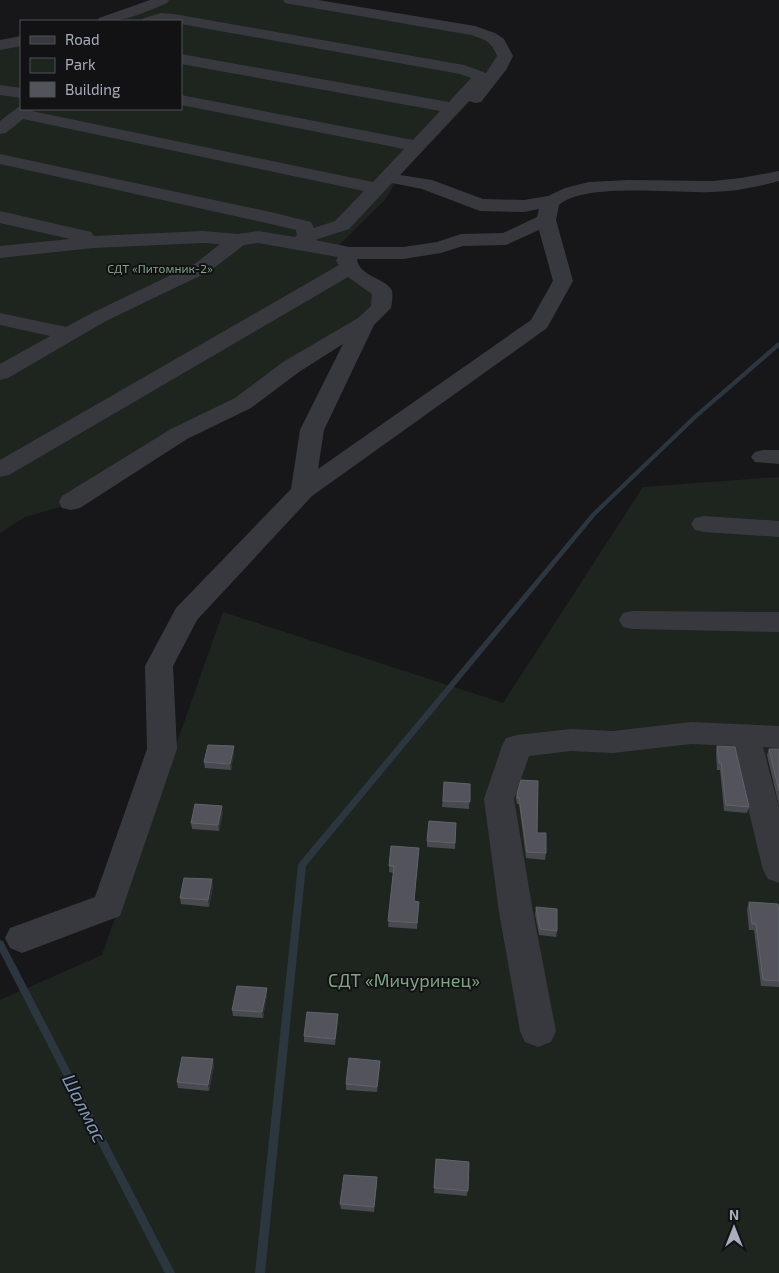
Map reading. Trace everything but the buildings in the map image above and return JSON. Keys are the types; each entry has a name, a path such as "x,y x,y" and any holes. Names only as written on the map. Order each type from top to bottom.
{"street":[{"path":"122,19 162,0"},
{"path":"290,0 448,25 490,36 499,42 505,56 500,67 480,93 380,200 343,245 344,257"},
{"path":"0,252 93,242 204,237 238,240 258,237 303,239 330,231 342,226 380,200 416,146 476,83 480,76 464,70 174,18 161,17 151,20"},
{"path":"0,45 20,41"},
{"path":"182,60 453,108"},
{"path":"0,90 20,94"},
{"path":"182,100 416,146"},
{"path":"0,129 23,111 380,200"},
{"path":"0,159 275,218 304,226 303,239"},
{"path":"0,470 344,257 403,253 441,247 461,240 506,238 550,210 556,198 575,191 594,188 727,186 779,176"},
{"path":"399,180 426,184 480,205 524,206 550,210"},
{"path":"22,938 108,906 162,749 160,666 186,615 303,491 540,324 563,281 550,210"},
{"path":"0,217 112,242"},
{"path":"71,502 179,434 242,403 291,367 365,322 381,308 382,292 362,279 344,257 303,239"},
{"path":"0,373 100,316 203,267 238,240"},
{"path":"0,319 69,334"},
{"path":"303,491 312,430 365,322"},
{"path":"704,524 779,529"},
{"path":"633,620 779,622"},
{"path":"538,1032 516,912 499,799 516,746 571,740 613,742 691,733 779,736"},
{"path":"745,734 779,870"}],"green space":[{"name":"СДТ «Питомник-2»","path":"165,0 286,0 487,36 502,56 478,93 400,175 385,200 332,252 351,255 384,310 74,503 25,517 0,533 0,132 27,110 182,110 182,20 125,20 126,17"},
{"path":"20,42 21,110 0,126 0,46"},
{"name":"СДТ «Мичуринец»","path":"779,477 779,1273 0,1273 0,1000 102,955 223,612 503,703 643,487"}],"waterway":[{"path":"260,1273 302,865 594,514 696,416 779,344"},
{"name":"Шалмас","path":"0,944 170,1273"}]}
